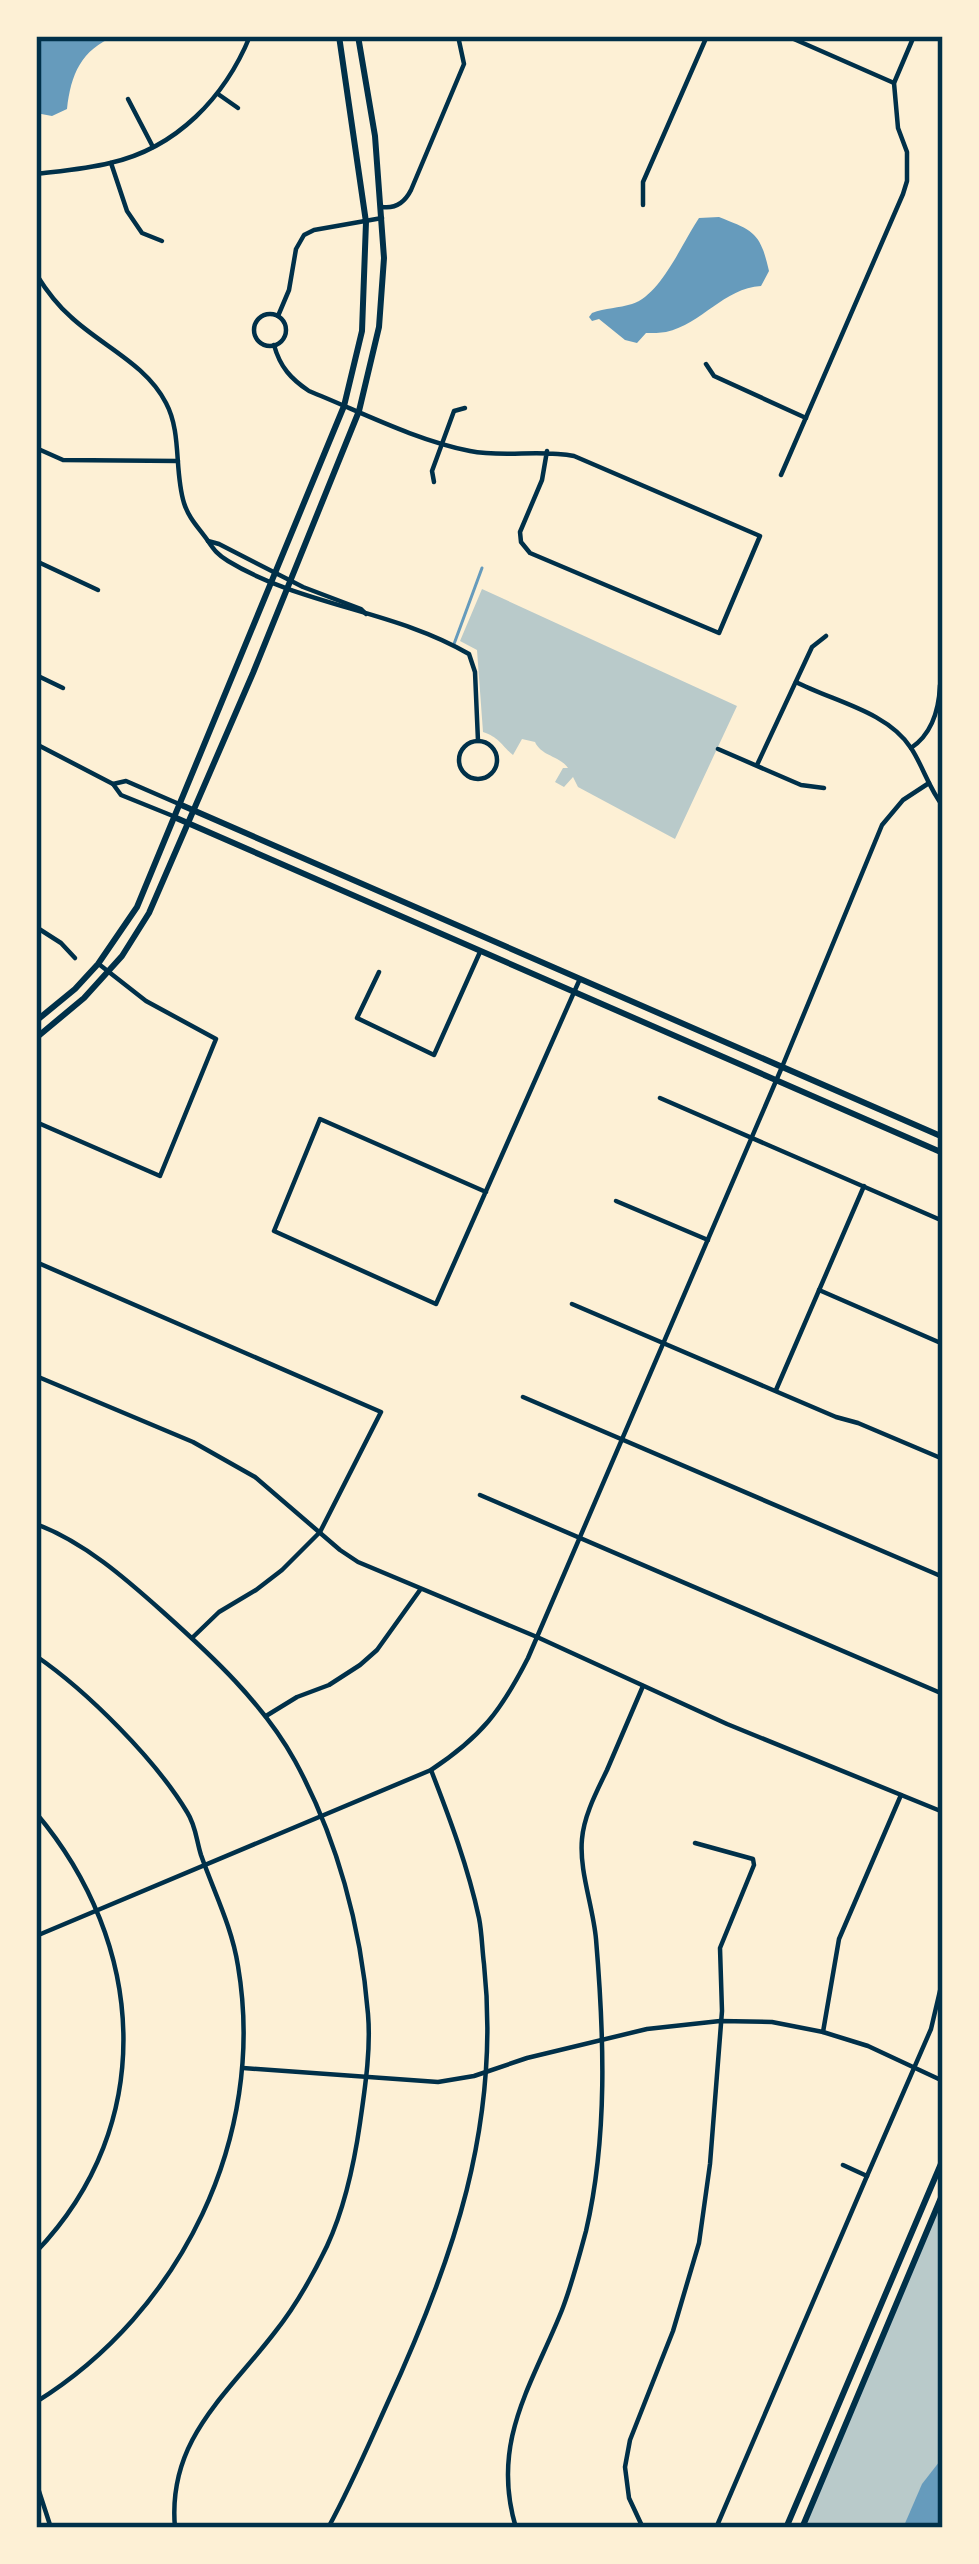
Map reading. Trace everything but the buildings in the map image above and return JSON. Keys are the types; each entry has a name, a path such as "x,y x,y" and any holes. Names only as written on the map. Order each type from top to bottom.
{"main road":[{"path":"36,1021 98,964 137,907 344,406 362,331 366,222 339,36"},
{"path":"36,1038 108,972 149,913 359,411 379,327 384,257 375,136 358,36"},
{"path":"179,804 943,1137"},
{"path":"174,817 943,1154"},
{"path":"320,880 326,868"},
{"path":"412,907 414,922"},
{"path":"786,2528 943,2159"},
{"path":"802,2528 943,2193"}],"street":[{"path":"36,174 111,163 153,147 191,122 218,94 250,36"},
{"path":"382,207 398,205 411,190 464,64 458,36"},
{"path":"643,205 643,182 707,36"},
{"path":"787,36 894,82"},
{"path":"781,475 907,181 907,152 898,128 894,82 914,36"},
{"path":"218,94 238,108"},
{"path":"128,99 153,147"},
{"path":"111,163 127,211 142,233 162,241"},
{"path":"278,316 304,235 382,218"},
{"path":"36,274 67,314 154,383 170,410 185,506 214,550 272,582 394,621 469,653 475,672 478,741"},
{"path":"267,314 284,322 285,334 274,345 256,338 254,325 267,314"},
{"path":"274,345 279,363 295,381 344,406 474,452 547,451 582,459 760,536 719,634 525,548 520,532 542,480 547,451"},
{"path":"706,364 714,376 806,418"},
{"path":"434,482 432,471 454,412 465,408"},
{"path":"36,448 63,460 178,460"},
{"path":"208,541 288,584"},
{"path":"36,561 98,590"},
{"path":"757,765 812,647 826,636"},
{"path":"36,675 64,688"},
{"path":"796,682 892,729 911,748 943,806"},
{"path":"911,748 935,716 940,685"},
{"path":"478,741 490,746 497,757 495,769 479,778 467,775 459,760 467,745 478,741"},
{"path":"36,744 113,784 121,795 174,817"},
{"path":"718,748 801,785 824,788"},
{"path":"113,784 126,781 179,804"},
{"path":"36,1936 431,1771 464,1748 496,1714 537,1637 882,825 903,800 929,784"},
{"path":"36,928 75,958"},
{"path":"379,972 357,1018 434,1055 480,952"},
{"path":"36,1122 160,1176 216,1039 146,1000 98,964"},
{"path":"486,1192 320,1119 274,1232 436,1304 486,1192 574,994 580,980"},
{"path":"660,1098 943,1221"},
{"path":"776,1391 864,1186"},
{"path":"616,1201 708,1240"},
{"path":"36,1262 381,1412 320,1532 282,1570 219,1612 192,1638"},
{"path":"819,1290 943,1344"},
{"path":"572,1304 943,1460"},
{"path":"36,1376 193,1442 255,1477 358,1562 830,1768 943,1812"},
{"path":"523,1397 943,1577"},
{"path":"480,1495 943,1694"},
{"path":"36,1524 120,1574 192,1638 265,1717 295,1760 321,1817 342,1872 359,1948 368,2018 355,2164 326,2247 279,2327 196,2430 179,2467 175,2528"},
{"path":"265,1717 360,1665 377,1650 420,1590"},
{"path":"36,1656 68,1679 152,1765 190,1817 236,1951 243,2016 243,2068 226,2153 211,2198 170,2274 133,2324 58,2389 36,2402"},
{"path":"516,2528 508,2472 511,2441 523,2396 563,2307 586,2231 598,2149 600,1989 582,1836 643,1686"},
{"path":"328,2528 409,2356 448,2258 480,2131 488,2000 479,1918 455,1830 431,1771"},
{"path":"823,2032 839,1939 901,1795"},
{"path":"36,1813 76,1865 96,1910 111,1949 125,2038 118,2100 102,2149 85,2185 36,2252"},
{"path":"643,2528 629,2498 625,2467 630,2440 674,2331 699,2243 710,2164 720,1948 754,1865 753,1858 695,1843"},
{"path":"716,2528 932,2030 943,1978"},
{"path":"243,2068 439,2082 647,2029 720,2021 772,2022 823,2032 868,2046 943,2081"},
{"path":"844,2165 867,2176"},
{"path":"36,2482 51,2528"}],"shaded area":[{"path":"482,589 737,706 675,839 578,787 573,777 564,787 555,782 563,768 568,768 535,742 522,739 513,755 483,732 477,650 460,641"},
{"path":"943,2194 943,2528 802,2528"}],"water":[{"path":"37,36 115,36 86,56 71,85 67,109 52,116 36,113"},
{"path":"719,217 758,240 769,271 761,286 736,293 679,328 646,333 637,343 625,340 599,319 592,321 592,313 643,299 699,218"},
{"path":"943,2457 943,2528 903,2528 922,2484"}],"waterway":[{"path":"454,644 482,568"}]}
